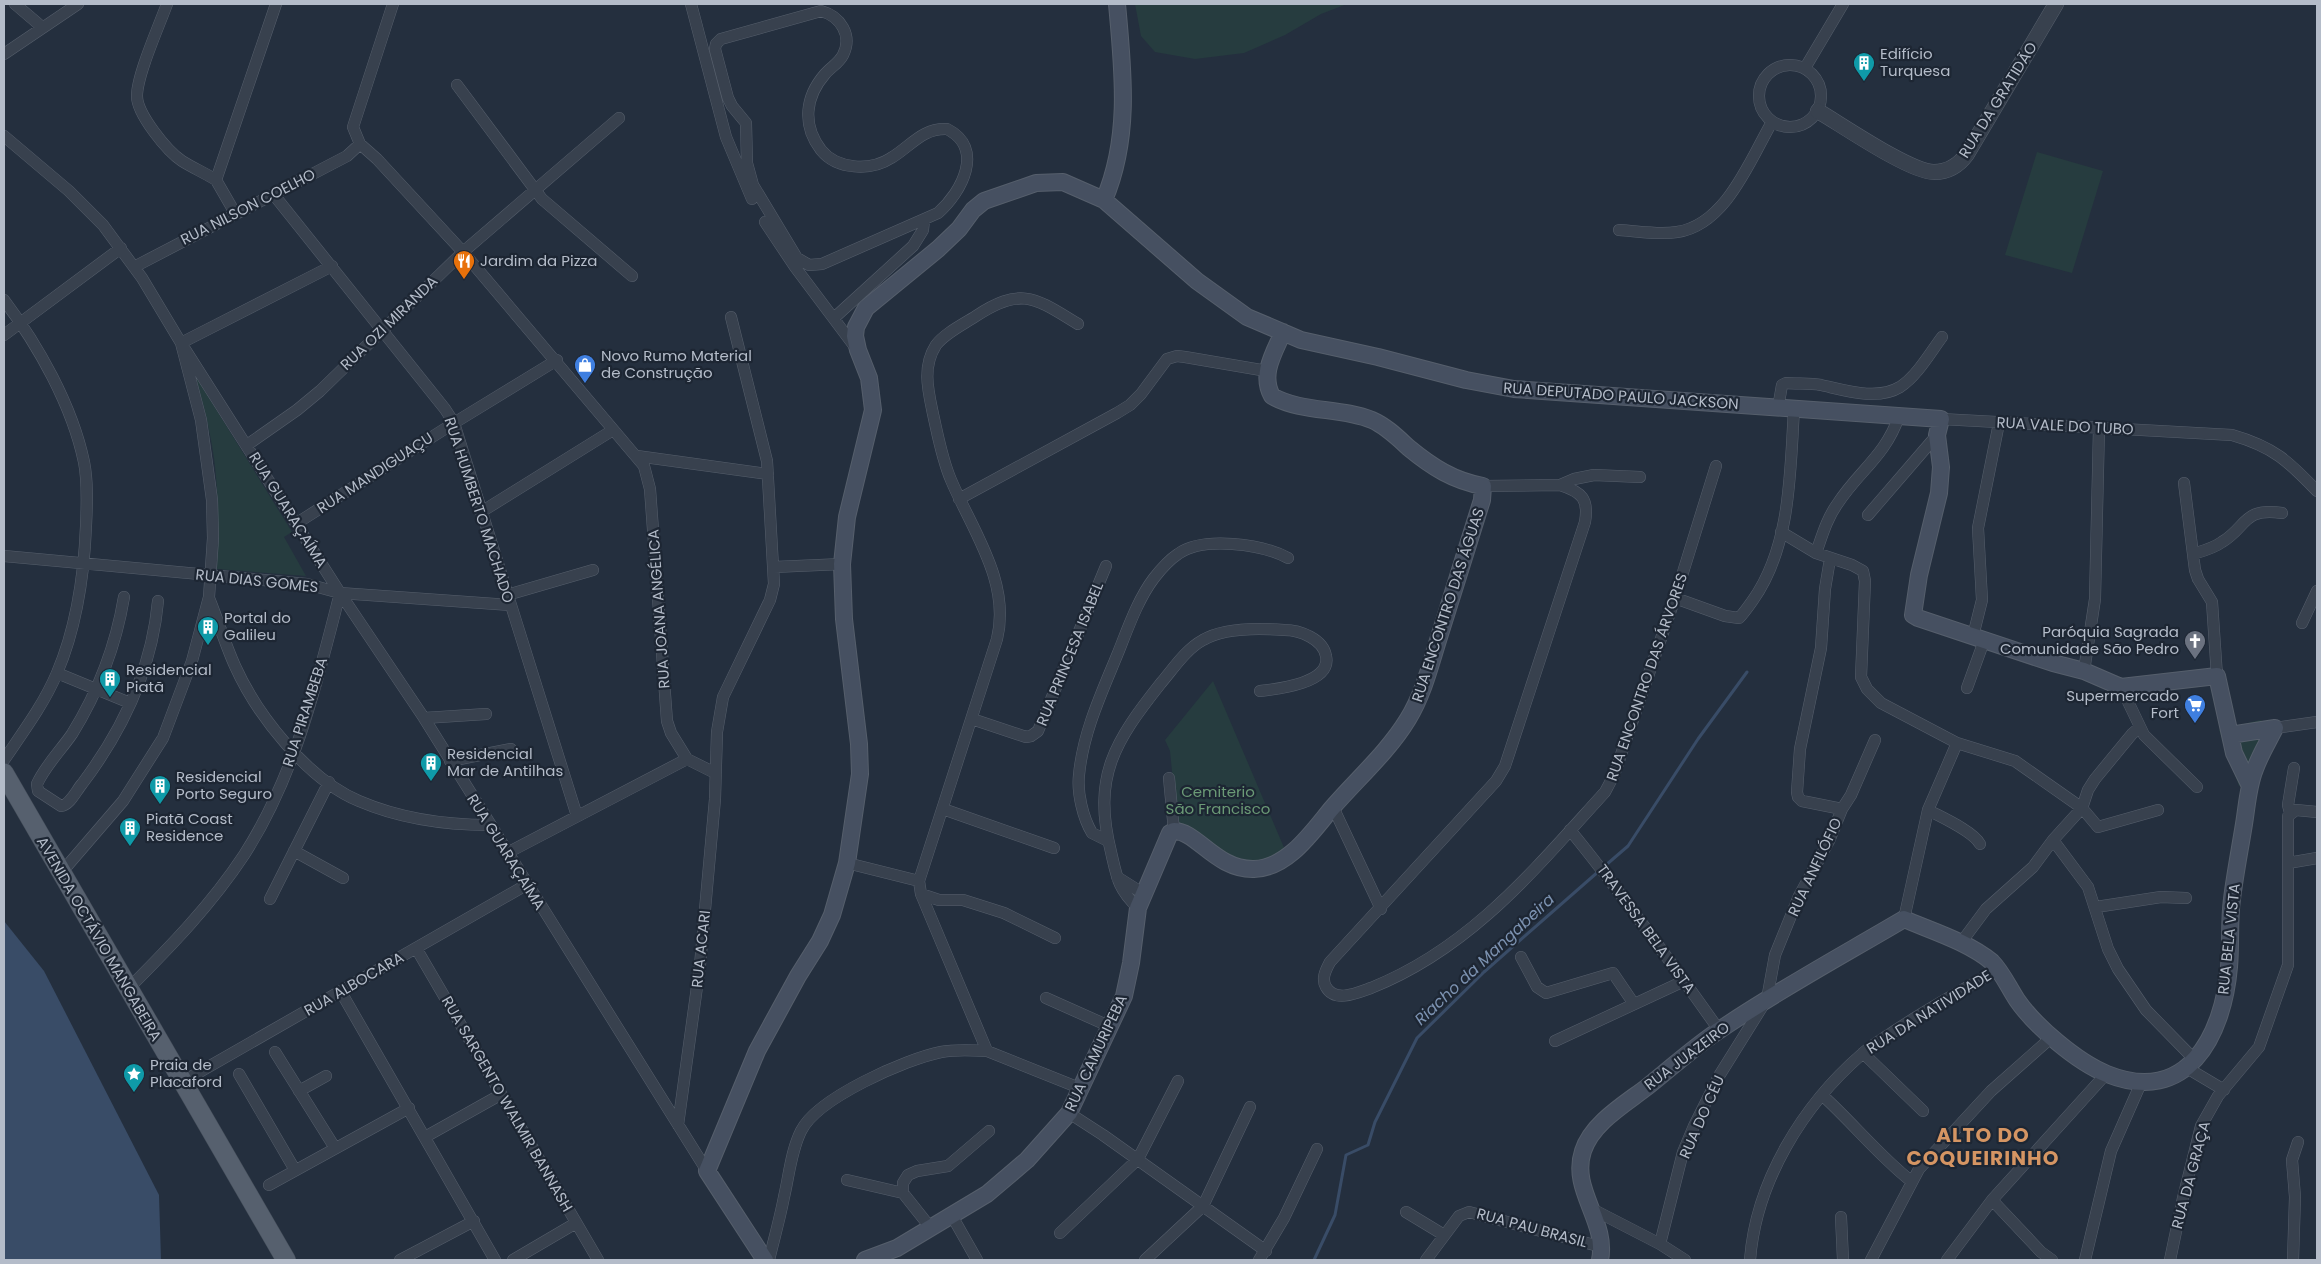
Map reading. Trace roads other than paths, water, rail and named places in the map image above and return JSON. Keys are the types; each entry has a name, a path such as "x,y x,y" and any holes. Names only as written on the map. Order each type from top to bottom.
{"main road":[{"path":"1104,200 1114,171 1124,107 1117,4"},
{"name":"RUA DEPUTADO PAULO JACKSON","path":"707,1171 758,1051 798,976 820,941 832,915 847,862 860,774 859,744 844,619 842,564 847,517 873,410 869,378 858,350 855,336 856,327 866,308 938,249 959,229 973,210 984,201 1036,183 1050,181 1063,182 1104,200 1197,281 1279,340 1350,350 1474,382 1514,389 1794,409"},
{"path":"1279,340 1267,371 1268,388 1272,396 1299,406 1357,414 1375,421 1442,472 1456,480 1483,486"},
{"name":"RUA VALE DO TUBO","path":"1794,409 1899,416 1939,427"},
{"path":"1939,427 1941,467 1939,493 1913,615 2084,671 2121,687 2217,676 2230,735 2240,769 2250,786"},
{"name":"RUA ENCONTRO DAS ÁGUAS","path":"1174,830 1184,832 1227,864 1253,869 1279,862 1302,843 1397,735 1418,701 1482,500 1483,486"},
{"path":"2230,735 2275,728"},
{"name":"RUA BELA VISTA","path":"2191,1064 2206,1046 2216,1024 2227,984 2232,901 2250,786 2260,755 2275,728"},
{"name":"AVENIDA OCTÁVIO MANGABEIRA","path":"4,773 286,1260"},
{"name":"RUA CAMURIPEBA","path":"865,1260 896,1254 930,1227 952,1216 987,1194 1027,1160 1069,1113 1082,1090 1111,1027 1137,965 1135,921 1141,901 1167,839 1174,830"},
{"path":"1904,919 1983,956 1998,970 2026,1011 2052,1037 2106,1074 2141,1083 2177,1075 2191,1064"},
{"name":"RUA JUAZEIRO","path":"1601,1254 1601,1235 1584,1193 1580,1167 1583,1150 1593,1133 1613,1113 1719,1030 1767,999 1904,919"},
{"name":"RUA GUARAÇAÍMA","path":"707,1171 765,1260"}],"street":[{"path":"15,4 42,27"},
{"path":"4,54 78,4"},
{"path":"167,4 140,79 137,95 138,106 144,118 173,154 216,180 235,213"},
{"path":"216,180 276,4"},
{"path":"360,144 353,127 393,4"},
{"path":"691,4 726,136 747,190 775,238 858,350"},
{"path":"1805,68 1843,4"},
{"name":"RUA DA GRATIDÃO","path":"1818,111 1917,169 1936,172 1953,167 1967,154 2056,4"},
{"path":"821,11 830,14 838,20 846,36 844,54 839,62 818,82 811,94 808,108 809,124 814,139 823,152 834,161 848,166 864,166 891,159 928,131 947,129 955,133 962,139 966,148 968,159 966,170 960,186 949,203 938,213 924,220 822,264 809,265 803,263 789,246 753,185 747,163 746,123 728,98 716,49 718,41 811,12 821,11"},
{"path":"1784,64 1795,64 1812,72 1822,95 1818,111 1811,119 1797,126 1782,126 1772,122 1760,105 1759,94 1761,84 1766,75 1774,68 1784,64"},
{"path":"457,85 534,190 551,207 632,276"},
{"name":"RUA OZI MIRANDA","path":"246,445 297,410 463,252 619,118"},
{"path":"1619,230 1677,232 1701,224 1712,217 1735,186 1772,122"},
{"name":"RUA GUARAÇAÍMA","path":"4,136 69,191 103,225 134,267 340,593 424,718 526,885 707,1171"},
{"name":"RUA NILSON COELHO","path":"134,267 347,156 360,144"},
{"name":"RUA JOANA ANGÉLICA","path":"360,144 377,159 463,252 557,360 644,466 650,489 668,721 671,733 687,759"},
{"name":"RUA HUMBERTO MACHADO","path":"274,195 445,409 454,423 577,816"},
{"path":"834,318 913,246 923,230 924,220"},
{"path":"4,335 121,248"},
{"path":"61,873 123,800 163,738 192,661 209,598 212,510 208,459 201,420 181,343 332,266"},
{"path":"987,1051 921,894 919,881 1001,624 1001,605 993,572 946,468 927,385 926,368 938,343 995,304 1009,298 1022,297 1036,300 1078,324"},
{"path":"4,300 21,323 49,372 67,411 84,462 87,486 85,563 81,592 68,644 45,698 4,760"},
{"name":"RUA ACARI","path":"678,1125 700,966 715,800 717,732 723,697 770,600 774,584 768,474 765,454 731,317"},
{"path":"1778,408 1780,389 1782,384 1786,383 1823,386 1837,390 1887,393 1901,387 1913,375 1942,337"},
{"path":"959,499 1130,405 1167,359 1177,356 1267,371"},
{"name":"RUA MANDIGUAÇU","path":"297,523 557,360"},
{"path":"1675,598 1725,616 1738,618 1759,592 1771,568 1788,498 1794,409"},
{"path":"1816,553 1826,525 1837,504 1881,454 1890,439 1899,416"},
{"path":"1967,688 1979,638 1982,600 1978,528 1999,423"},
{"name":"RUA VALE DO TUBO","path":"1939,427 1999,423 2208,432 2232,435 2257,442 2277,453 2317,491"},
{"path":"1868,516 1939,427"},
{"path":"2084,671 2096,592 2100,428"},
{"path":"481,512 613,430"},
{"path":"637,456 768,474"},
{"name":"RUA ENCONTRO DAS ÁRVORES","path":"1560,485 1577,491 1582,497 1587,512 1505,766 1496,781 1381,909 1330,962 1324,973 1323,981 1331,993 1338,996 1355,994 1391,980 1470,931 1500,906 1570,830 1610,783 1675,598 1716,466"},
{"path":"1483,486 1560,485 1574,479 1594,475 1640,477"},
{"path":"2184,483 2198,579 2212,602 2217,676"},
{"path":"2193,554 2222,543 2243,521 2252,516 2273,511 2282,512"},
{"path":"1781,532 1816,553 1852,565 1865,575 1860,677 1867,689 1881,703 1957,743 2015,761 2082,808 2098,827 2158,810"},
{"path":"1108,841 1092,833 1087,822 1080,796 1078,778 1081,758 1090,722 1128,630 1153,579 1179,554 1199,545 1266,548 1288,558"},
{"name":"RUA DIAS GOMES","path":"4,556 307,584 340,593 509,600"},
{"path":"1830,558 1824,589 1821,648 1800,749 1797,792 1799,799 1802,801 1842,809"},
{"path":"774,567 842,564"},
{"name":"RUA PRINCESA ISABEL","path":"972,719 1026,736 1035,734 1106,566"},
{"path":"509,600 593,570"},
{"path":"2302,623 2317,591"},
{"name":"RUA PIRAMBEBA","path":"128,989 193,923 245,854 270,806 294,753 319,676 340,593"},
{"path":"124,597 114,640 96,689 71,736 36,784 38,790 58,805 66,805 87,777 130,704 150,648 156,624 158,601"},
{"path":"209,598 235,666 252,697 270,724 294,753 328,782 358,801 391,812 445,824 490,825"},
{"path":"1141,901 1116,877 1108,841 1105,810 1106,785 1115,751 1123,734 1134,717 1194,646 1216,634 1270,629 1300,632 1310,636 1324,650 1326,665 1323,672 1316,677 1283,689 1260,691"},
{"path":"57,673 130,704"},
{"path":"2121,687 2140,727 2151,742 2197,786"},
{"path":"424,718 486,714"},
{"path":"2275,728 2317,722"},
{"path":"1960,944 1986,909 2033,867 2053,840 2082,808 2088,790 2095,779 2140,727"},
{"name":"RUA ANFILÓFIO","path":"1767,999 1771,952 1829,841 1875,740"},
{"path":"1904,919 1928,810 1957,743"},
{"path":"450,762 511,749"},
{"path":"507,853 687,759 715,773"},
{"name":"RUA DA GRAÇA","path":"2170,1260 2182,1198 2201,1126 2218,1096 2259,1046 2288,965 2288,816 2293,811 2288,805 2294,768"},
{"path":"1169,778 1174,830"},
{"path":"270,898 328,782"},
{"path":"1333,807 1381,909"},
{"path":"943,809 1054,848"},
{"path":"1928,810 1962,829 1978,840 1980,844"},
{"path":"2293,811 2317,812"},
{"name":"TRAVESSA BELA VISTA","path":"1570,830 1613,883 1719,1030"},
{"path":"2053,840 2083,879 2096,906 2108,949 2129,986 2146,1010 2191,1064 2224,1090"},
{"path":"294,851 344,878"},
{"path":"2288,863 2317,858"},
{"path":"847,862 919,881"},
{"name":"RUA ALBOCARA","path":"182,1082 526,885"},
{"path":"921,894 939,900 963,900 1004,913 1055,938"},
{"path":"2096,906 2161,898 2186,898"},
{"name":"RUA SARGENTO WALMIR BANNASH","path":"416,948 500,1095 598,1260"},
{"path":"1521,957 1537,987 1546,993 1613,972 1634,1004"},
{"name":"RUA DA NATIVIDADE","path":"1750,1260 1756,1226 1778,1163 1795,1131 1822,1095 1863,1052 1920,1014 1998,970"},
{"path":"1555,1040 1684,981"},
{"path":"341,992 495,1260"},
{"path":"1046,998 1111,1027"},
{"name":"RUA DO CÉU","path":"1660,1244 1683,1152 1694,1126 1719,1076 1767,999"},
{"path":"1870,1260 1911,1180 1919,1169 1991,1091 2052,1037"},
{"path":"769,1260 800,1131 808,1118 821,1107 867,1081 912,1060 944,1051 987,1051 1082,1090"},
{"path":"275,1052 335,1148"},
{"path":"1863,1052 1923,1111"},
{"path":"239,1074 295,1170"},
{"path":"1947,1260 1992,1200 2106,1074"},
{"path":"299,1091 326,1076"},
{"path":"1060,1233 1138,1159 1178,1081"},
{"path":"2085,1260 2111,1150 2141,1083"},
{"path":"425,1136 500,1095"},
{"path":"1822,1095 1853,1123 1888,1162 1911,1180"},
{"path":"1145,1260 1204,1206 1250,1107"},
{"path":"269,1184 409,1108"},
{"path":"1069,1113 1204,1206 1263,1256 1317,1149"},
{"path":"930,1227 903,1193 903,1183 908,1174 948,1166 989,1131"},
{"path":"2293,1260 2295,1197 2292,1160 2298,1142"},
{"path":"847,1180 903,1193"},
{"path":"1992,1200 2041,1252 2052,1260"},
{"path":"1592,1209 1660,1244 1685,1260"},
{"path":"1406,1212 1444,1235"},
{"name":"RUA PAU BRASIL","path":"1426,1260 1459,1216 1474,1212 1601,1254"},
{"path":"952,1216 977,1260"},
{"path":"1841,1217 1843,1260"},
{"path":"400,1260 474,1221"},
{"path":"513,1260 576,1223"}],"water":[{"path":"4,921 44,971 159,1195 161,1260 4,1260"}],"waterway":[{"name":"Riacho da Mangabeira","path":"1606,865 1628,846 1698,739 1747,672"},
{"name":"Riacho da Mangabeira","path":"1314,1260 1335,1215 1346,1155 1368,1145 1375,1122 1417,1038 1484,972 1599,871"}],"place":[{"name":"Edifício Turquesa","path":"1864,82"},
{"name":"Jardim da Pizza","path":"464,280"},
{"name":"Novo Rumo Material de Construção","path":"585,384"},
{"name":"Portal do Galileu","path":"208,646"},
{"name":"Paróquia Sagrada Comunidade São Pedro","path":"2195,660"},
{"name":"Residencial Piatã","path":"110,698"},
{"name":"Supermercado Fort","path":"2195,724"},
{"name":"Residencial Mar de Antilhas","path":"431,782"},
{"name":"Residencial Porto Seguro","path":"160,805"},
{"name":"Piatã Coast Residence","path":"130,847"},
{"name":"Praia de Placaford","path":"134,1093"}],"district":[{"name":"ALTO DO COQUEIRINHO","path":"1983,1146"}],"park label":[{"name":"Cemiterio São Francisco","path":"1218,800"}]}
